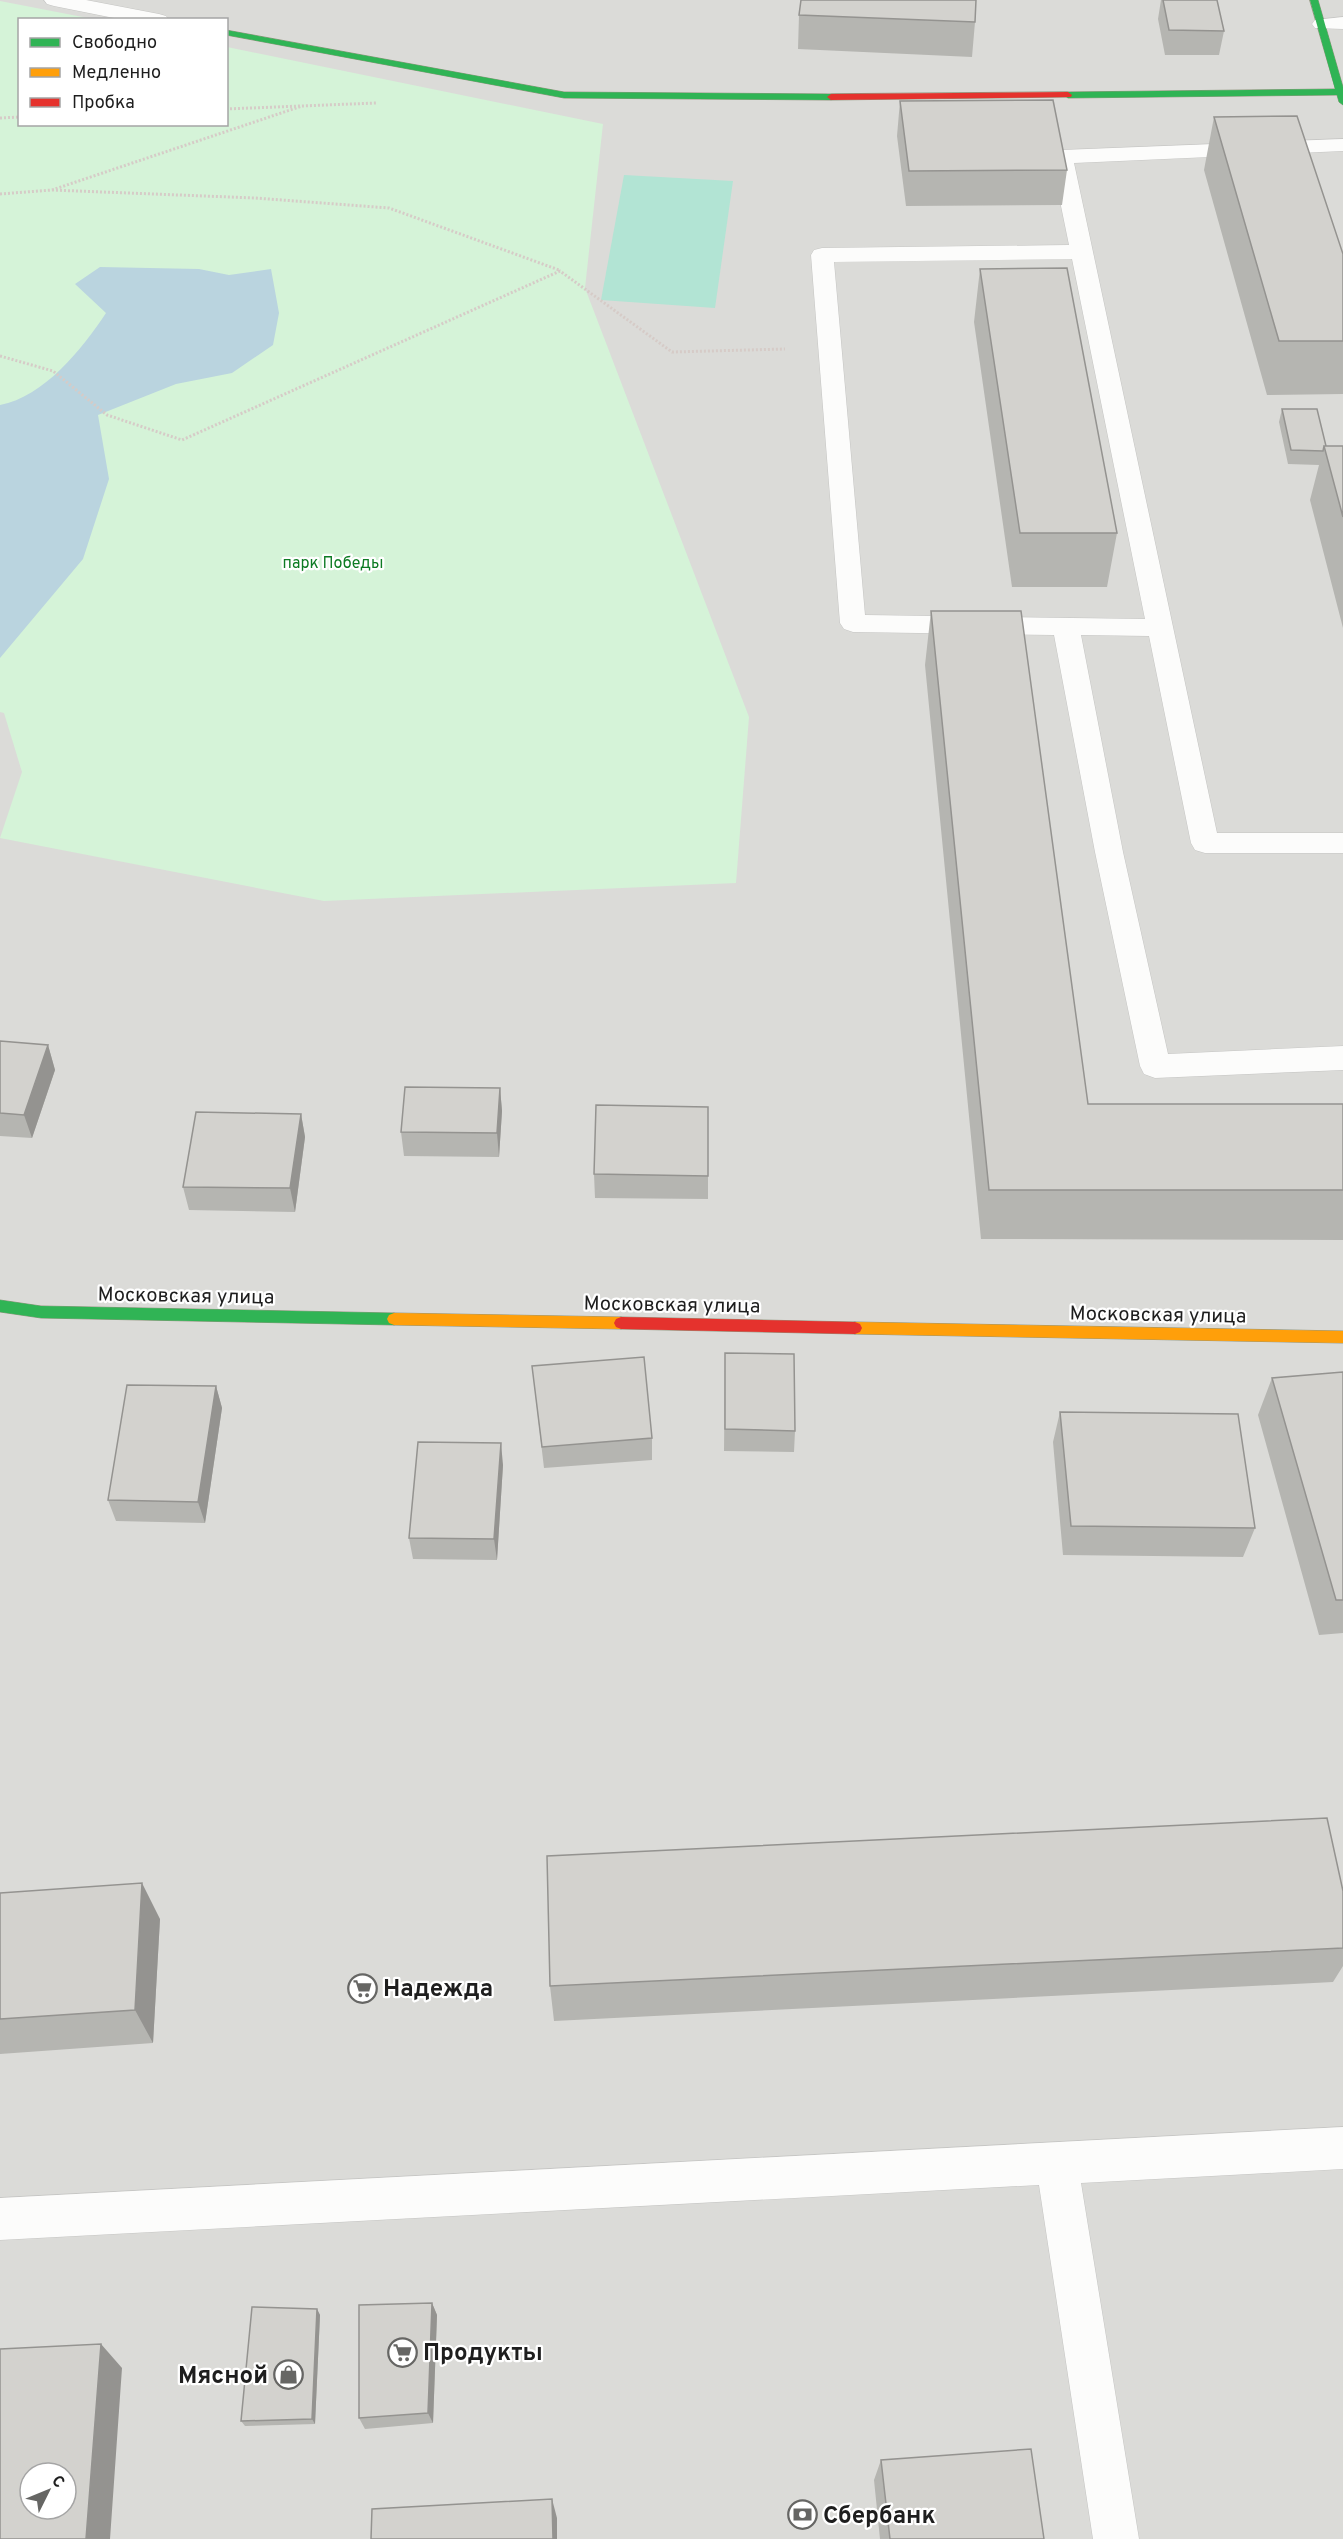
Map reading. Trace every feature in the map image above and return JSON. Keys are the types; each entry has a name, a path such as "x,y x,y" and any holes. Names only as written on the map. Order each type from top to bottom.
{"street":[{"path":"54,0 148,18"},
{"path":"228,32 564,95 747,98 1341,97 1314,0"},
{"path":"1322,24 1343,23"},
{"path":"1343,145 1062,157 1205,843 1343,844"},
{"path":"1082,252 822,255 853,623 1160,628"},
{"path":"1066,626 1109,852 1155,1066 1343,1058"},
{"name":"Московская улица","path":"0,1306 53,1312 1343,1337"},
{"path":"0,2219 1343,2148"},
{"path":"1057,2163 1116,2539"}],"path":[{"path":"228,109 381,103"},
{"path":"52,190 302,106"},
{"path":"0,118 18,117"},
{"path":"0,194 52,190 255,198 389,207 560,271 672,352 829,348"},
{"path":"0,356 53,371 107,415 182,440 560,271"}],"shaded area":[{"path":"0,0 1343,0 1343,2539 0,2539"}],"green space":[{"name":"парк Победы","path":"0,1 88,18 18,18 18,126 228,126 228,47 603,124 585,288 749,717 736,883 324,901 0,838 22,772 4,713 0,712"},
{"path":"624,175 733,181 715,308 601,300"}],"water":[{"path":"100,267 199,269 229,275 271,269 279,313 273,345 232,373 176,384 98,415 109,479 83,559 0,658 0,405 16,400 47,382 86,341 106,313 75,284"}],"building":[{"path":"801,0 976,0 975,22 799,15"},
{"path":"1163,0 1217,0 1224,31 1169,30"},
{"path":"1053,100 1067,170 909,171 900,101"},
{"path":"1297,116 1343,254 1343,341 1279,341 1214,117"},
{"path":"1067,268 1117,533 1020,533 980,269"},
{"path":"1282,409 1317,409 1326,446 1323,451 1291,450"},
{"path":"1324,446 1343,446 1343,517"},
{"path":"931,611 1021,611 1088,1104 1343,1104 1343,1190 989,1190"},
{"path":"0,1041 48,1045 24,1115 0,1113"},
{"path":"405,1087 500,1088 497,1133 401,1132"},
{"path":"596,1105 708,1107 708,1176 594,1174"},
{"path":"196,1112 301,1114 290,1188 183,1187"},
{"path":"725,1353 794,1354 795,1431 725,1429"},
{"path":"644,1357 652,1438 542,1447 532,1366"},
{"path":"1343,1372 1343,1600 1336,1600 1272,1378"},
{"path":"127,1385 216,1386 198,1502 108,1500"},
{"path":"1060,1412 1238,1414 1255,1528 1071,1526"},
{"path":"418,1442 501,1443 494,1539 409,1538"},
{"path":"1327,1818 1343,1891 1343,1948 550,1986 547,1856"},
{"path":"142,1883 135,2010 0,2019 0,1893"},
{"path":"432,2303 428,2413 359,2418 359,2305"},
{"path":"252,2307 317,2309 312,2419 241,2421"},
{"path":"101,2344 86,2539 0,2539 0,2349"},
{"path":"1031,2449 1044,2539 890,2539 881,2460"},
{"path":"552,2499 553,2539 371,2539 372,2509"}],"traffic: fast":[{"path":"1314,0 1343,102"},
{"path":"228,32 564,95 831,97"},
{"path":"1068,95 1340,92"},
{"path":"0,1306 41,1312 394,1319"}],"traffic: slow":[{"path":"394,1319 621,1323"},
{"path":"855,1328 1343,1337"}],"traffic: jam":[{"path":"831,97 1068,95"},
{"path":"621,1323 855,1328"}],"place":[{"name":"Надежда","path":"362,1988"},
{"name":"Продукты","path":"402,2352"},
{"name":"Мясной","path":"289,2375"},
{"name":"Сбербанк","path":"802,2515"}]}
